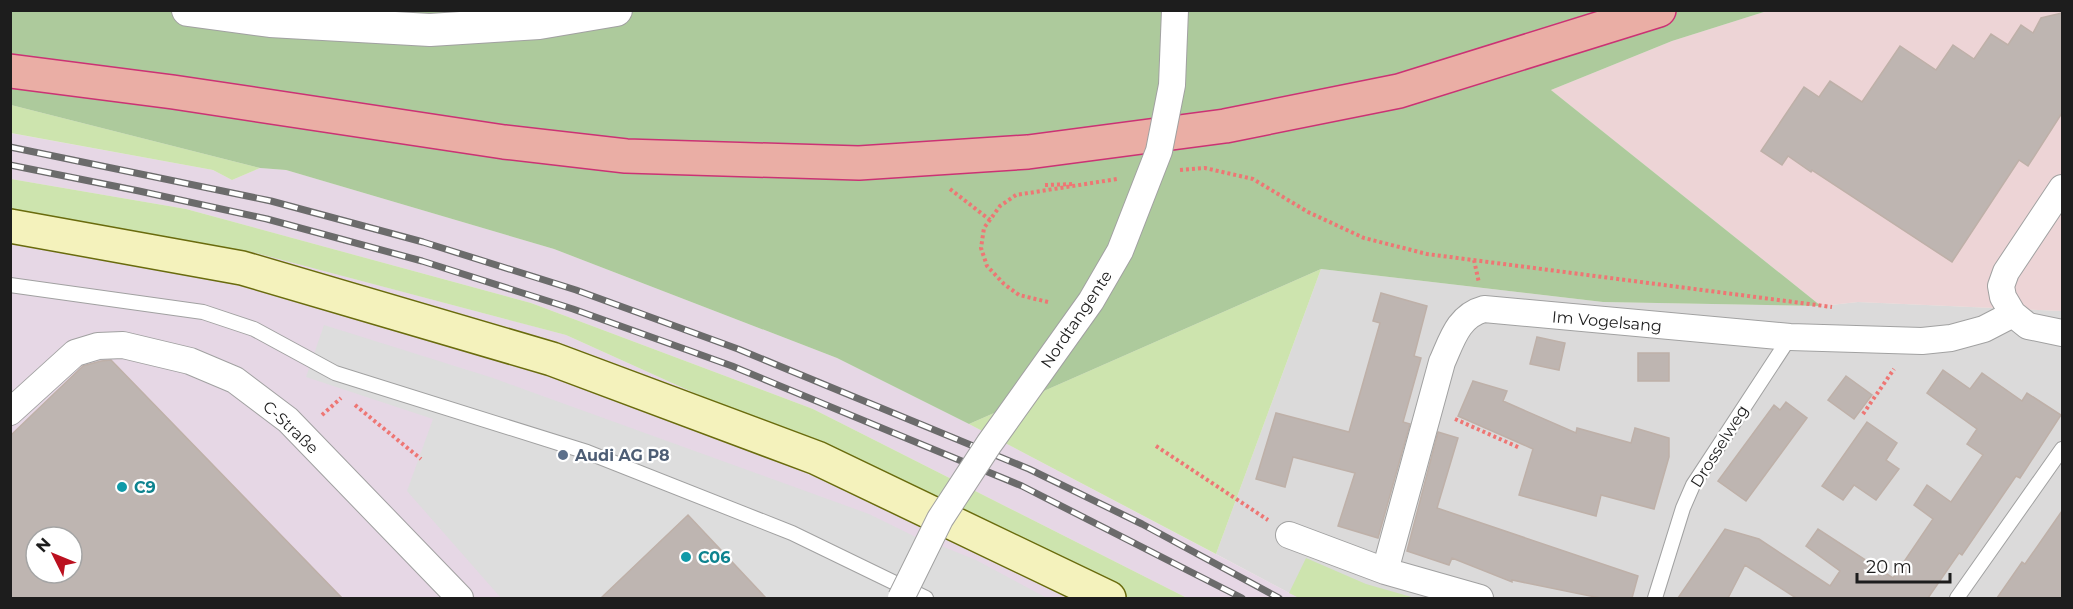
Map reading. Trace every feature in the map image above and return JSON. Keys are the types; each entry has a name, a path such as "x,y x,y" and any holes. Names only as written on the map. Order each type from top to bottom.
{"highway":[{"path":"10,71 172,92 504,142 626,156 859,163 1028,152 1224,126 1399,91 1659,10"}],"main road":[{"path":"10,226 242,268 552,358 817,458 1109,598"}],"street":[{"path":"188,10 270,21 430,30 539,23 616,10"},
{"name":"Nordtangente","path":"901,598 940,519 989,444 1090,302 1120,251 1159,151 1172,86 1175,10"},
{"path":"2062,188 2006,272 2001,286 2003,297 2013,314 2028,326 2062,333"},
{"name":"Im Vogelsang","path":"1385,571 1442,362 1455,332 1472,312 1484,309 1790,337 1913,341 1951,338 1984,329 2013,314"},
{"name":"C-Straße","path":"10,412 75,353 98,345 123,345 190,362 235,380 288,420 460,598"},
{"path":"1290,535 1385,571 1480,598"}],"lane":[{"path":"10,285 202,312 254,329 335,373 587,452 792,533 926,598"},
{"name":"Drosselweg","path":"1655,598 1683,508 1693,485 1790,337"},
{"path":"1957,598 2062,449"}],"path":[{"path":"1176,171 1205,168 1253,179 1308,212 1364,238 1427,254 1840,308"},
{"path":"1047,302 1019,295 1004,284 987,266 981,248 984,228 1000,206 1016,195 1122,178"},
{"path":"949,188 990,220"},
{"path":"1863,414 1913,341"},
{"path":"358,380 343,395 421,459"},
{"path":"1430,408 1520,448"},
{"path":"1156,446 1290,535"}],"shaded area":[{"path":"1767,11 2062,11 2062,311 1858,302 1821,306 1551,90 1672,41"},
{"path":"10,133 213,170 232,180 260,168 286,170 554,249 837,358 969,424 1299,598 1187,598 813,409 531,303 186,209 11,179"},
{"path":"11,222 253,252 566,335 838,458 1120,598 11,598"},
{"path":"1321,269 1603,302 1821,306 1858,302 2062,311 2062,598 1299,598 1216,554"},
{"name":"Audi AG P8","path":"324,325 493,378 869,514 922,540 891,598 766,598 688,515 601,598 501,598 407,491 433,419 306,377"},
{"path":"934,543 976,560 1047,598 905,598"}],"green space":[{"path":"11,11 1767,11 1672,41 1551,90 1821,306 1603,302 1321,269 969,424 837,358 554,249 286,170 260,168 11,105"},
{"path":"11,105 260,168 232,180 213,170 11,133"},
{"path":"11,179 186,209 531,303 813,409 1187,598 1120,598 838,458 566,335 252,252 180,242 11,228"},
{"path":"1321,269 1216,554 969,424"},
{"path":"1306,558 1366,584 1415,598 1299,598 1289,593"}],"building":[{"path":"2062,13 2062,113 2028,166 2019,160 1952,262 1788,156 1782,165 1761,151 1804,87 1819,97 1830,81 1862,102 1900,46 1936,70 1953,45 1974,59 1991,34 2008,45 2021,25 2033,33 2041,18"},
{"path":"1381,293 1427,306 1414,356 1421,358 1403,422 1410,424 1378,538 1338,526 1355,473 1293,457 1285,487 1256,479 1276,413 1349,432 1380,323 1373,321"},
{"path":"1537,337 1565,343 1559,370 1530,364"},
{"path":"1638,353 1669,353 1669,381 1638,381"},
{"name":"C9","path":"111,360 342,598 10,598 10,436 83,366"},
{"path":"1943,370 1970,389 1982,373 2022,401 2027,393 2061,415 2020,478 2016,476 1962,555 1959,553 1928,598 1796,598 1745,565 1728,598 1678,598 1725,529 1759,539 1830,586 1840,571 1806,546 1818,529 1893,578 1933,519 1914,505 1927,485 1951,502 1983,455 1967,444 1977,429 1927,393"},
{"path":"1846,376 1872,395 1854,419 1828,400"},
{"path":"1473,381 1507,391 1503,401 1576,433 1577,428 1631,443 1635,428 1669,438 1669,457 1654,509 1601,495 1596,516 1519,495 1533,449 1458,416"},
{"path":"1786,402 1807,418 1746,501 1718,481 1774,405 1780,410"},
{"path":"1867,422 1897,443 1886,460 1899,469 1876,500 1854,485 1843,500 1822,486"},
{"path":"1438,432 1458,438 1437,508 1638,576 1632,598 1600,598 1512,580 1512,582 1452,558 1449,565 1407,551"},
{"path":"2062,511 2062,598 1997,598 2022,562 2025,564"},
{"name":"C06","path":"688,515 766,598 601,598"}],"railway":[{"path":"10,147 271,201 423,242 576,290 738,349 1029,469 1142,524 1279,598"},
{"path":"10,165 267,219 422,261 573,309 732,366 1022,486 1242,598"}],"place":[{"name":"Audi AG P8","path":"563,455"},
{"name":"C9","path":"122,487"},
{"name":"C06","path":"686,557"}]}
